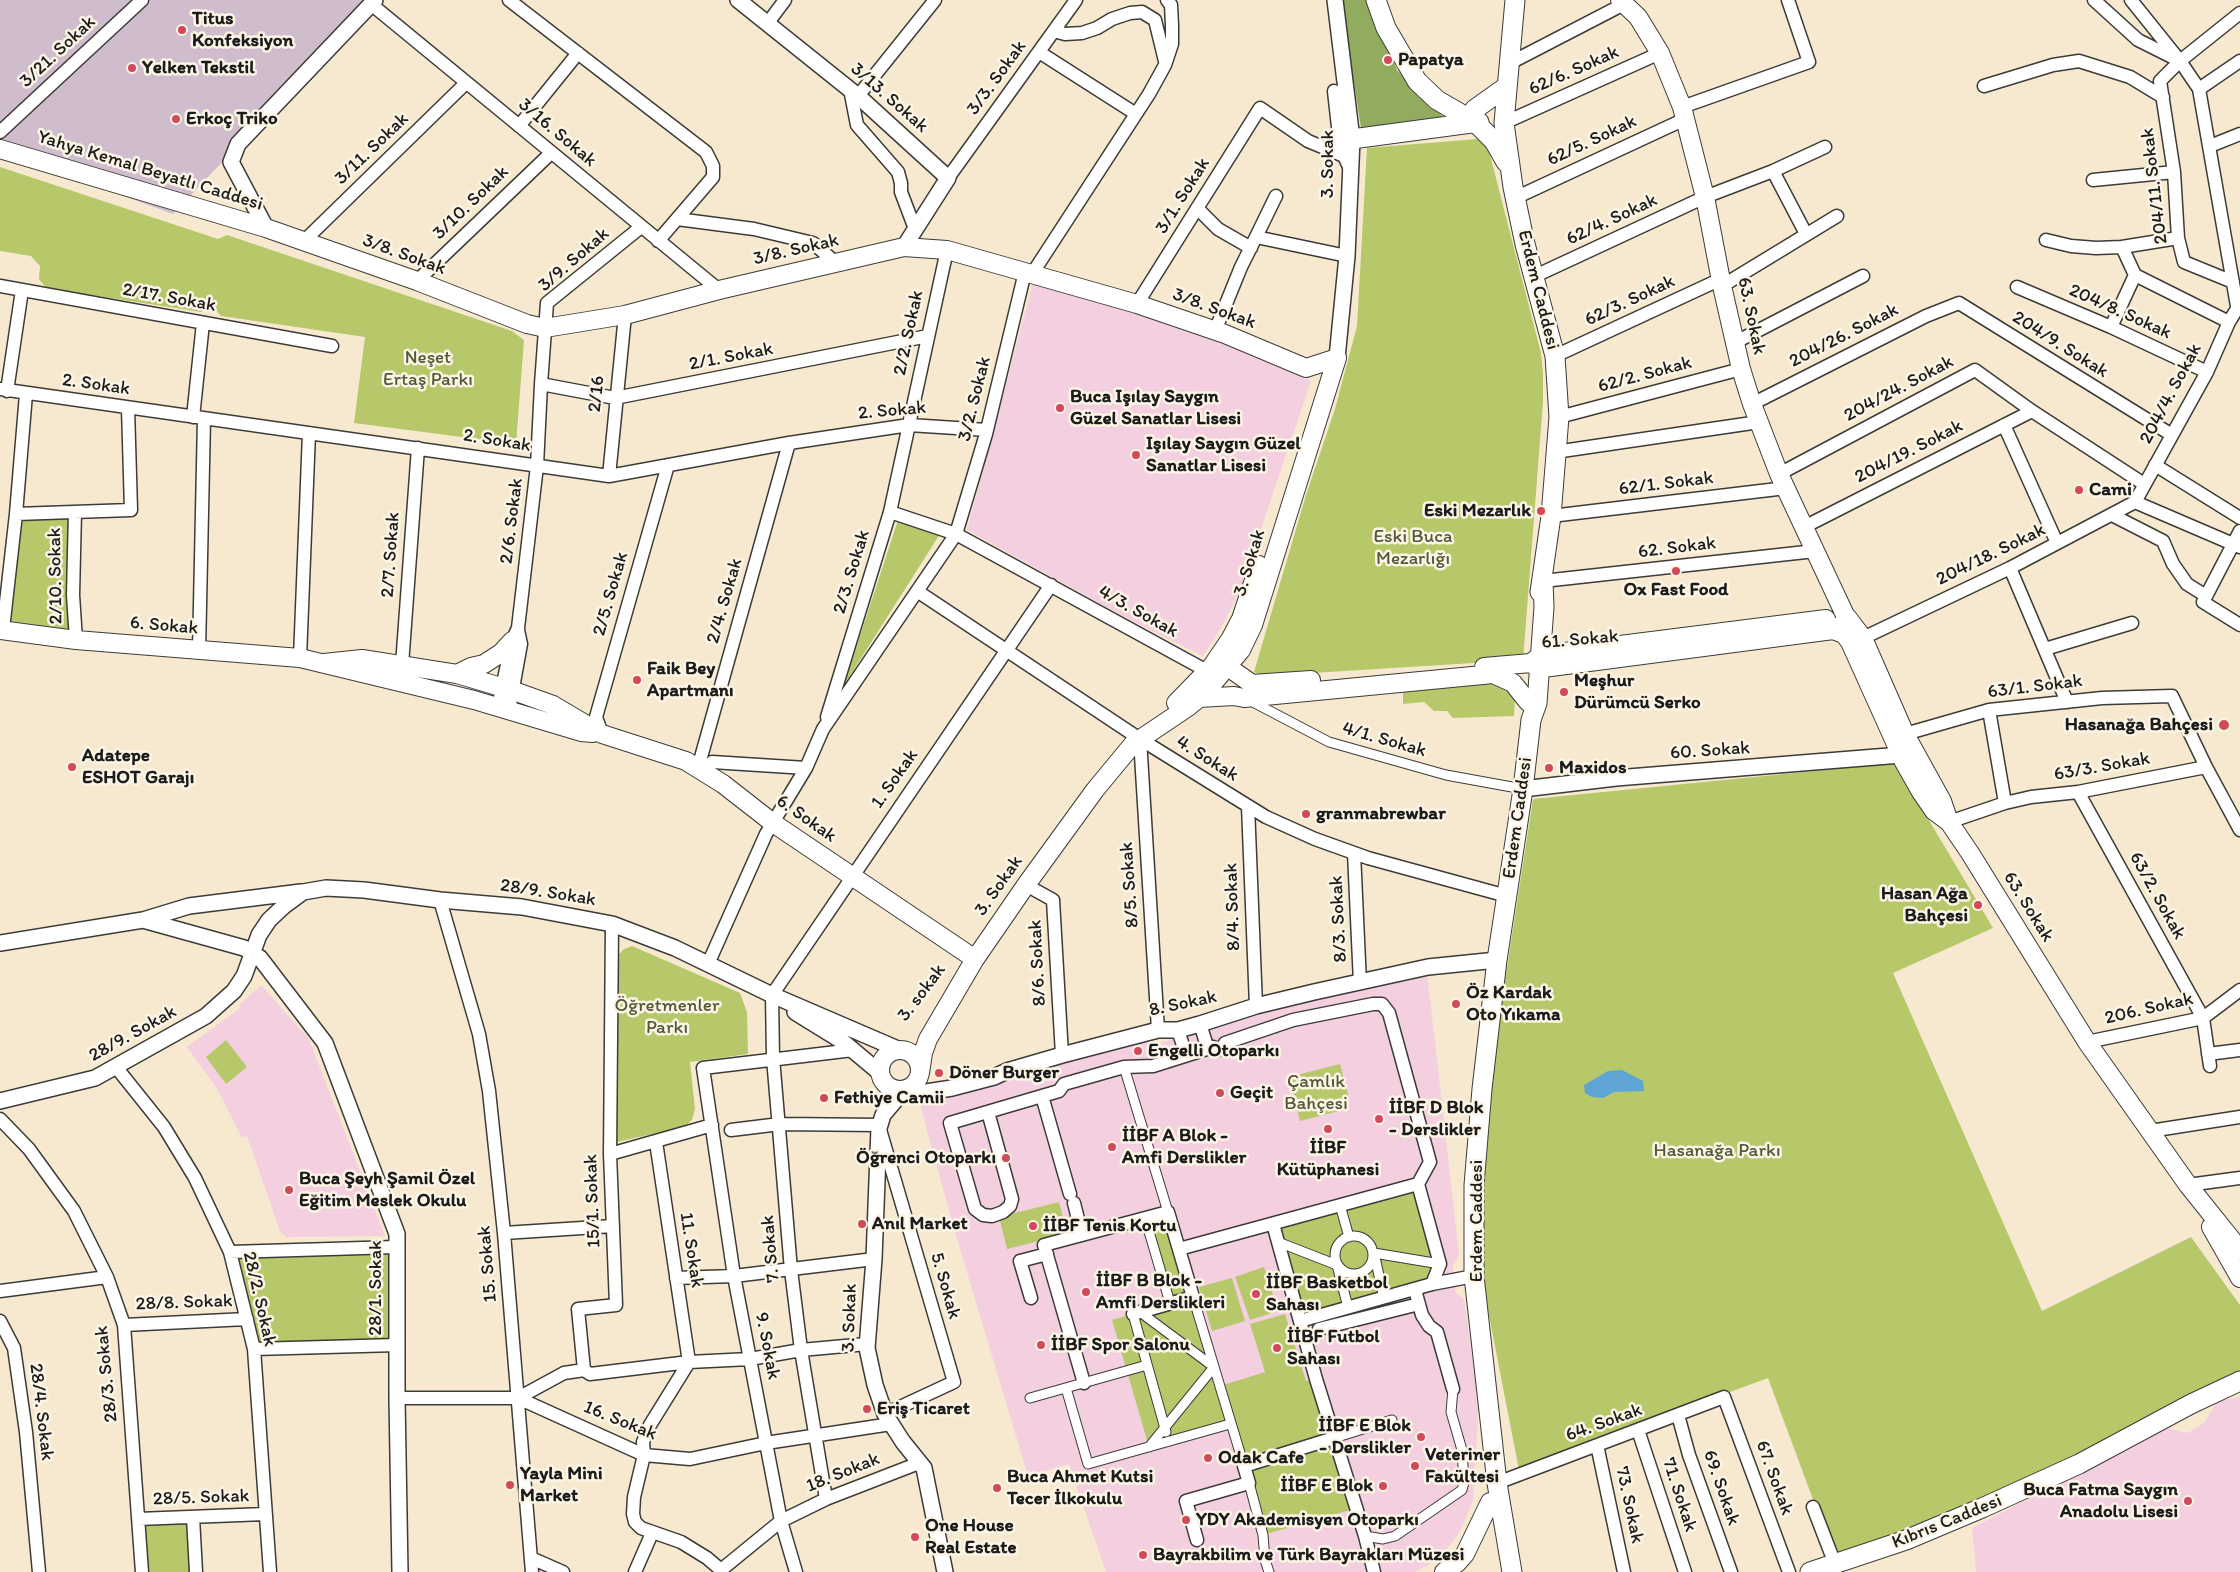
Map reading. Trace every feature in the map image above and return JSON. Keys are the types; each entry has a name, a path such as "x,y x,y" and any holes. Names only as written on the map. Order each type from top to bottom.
{"main road":[{"path":"1376,0 1386,28 1417,81 1437,100 1476,122 1494,141 1504,156 1514,192"},
{"name":"Erdem Caddesi","path":"1512,1572 1498,1483 1474,1276 1474,1185 1482,1089 1497,960 1523,789 1529,711 1537,703 1537,607 1543,581 1551,516 1558,417 1555,356 1525,244 1514,192 1504,123 1515,0"},
{"name":"63. Sokak","path":"1622,2 1638,17 1660,53 1684,113 1705,198 1734,343 1752,404 1783,481 1857,640"},
{"path":"1476,122 1475,110 1506,87"},
{"path":"1352,139 1476,122 1504,123"},
{"name":"Yahya Kemal Beyatlı Caddesi","path":"0,149 266,228"},
{"name":"3/8. Sokak","path":"266,228 417,281 527,324 545,328 625,315 719,290 904,247 947,250 1137,304 1215,331 1306,368 1337,358"},
{"name":"3. Sokak","path":"1140,739 1199,698 1241,650 1253,625 1337,358"},
{"name":"3. Sokak","path":"920,1073 923,1053 928,1039 975,960 1026,885 1095,790 1140,739 1207,671 1222,653 1241,619 1315,389 1337,358"},
{"path":"1833,630 1842,626 1846,616"},
{"name":"61. Sokak","path":"1537,662 1846,616"},
{"name":"6. Sokak","path":"2,629 76,640 300,658 504,709 581,732 602,734 686,761 737,794 773,823 975,960"},
{"path":"1833,630 1857,640 1905,734 1907,753"},
{"name":"61. Sokak","path":"1537,662 1833,630"},
{"path":"457,674 471,667 484,664 501,653 515,634"},
{"path":"1857,640 1907,753"},
{"name":"6. Sokak","path":"324,663 362,659 457,674 507,688 553,705 602,734"},
{"path":"1207,671 1217,666 1228,667 1252,684 1537,662"},
{"path":"1199,698 1218,696 1244,698 1493,674 1513,683 1529,711"},
{"name":"63. Sokak","path":"1907,753 1942,801 1949,822 2087,1042 2188,1185 2240,1250"},
{"name":"3. sokak","path":"900,1050 911,1043 975,960"},
{"path":"893,1050 900,1050 913,1054 920,1066 920,1073 915,1084 907,1089 891,1089 881,1079 882,1059 893,1050"},
{"name":"63. Sokak","path":"2188,1185 2240,1278"},
{"name":"Kıbrıs Caddesi","path":"1810,1572 1906,1540 1982,1508 2079,1464 2191,1404 2240,1381"},
{"name":"Erdem Caddesi","path":"1490,1502 1498,1483"},
{"path":"1444,1572 1466,1554 1490,1502"},
{"path":"1490,1502 1502,1572"}],"street":[{"name":"3/21. Sokak","path":"0,132 142,0"},
{"path":"509,0 706,152 713,166 713,177 658,241"},
{"name":"3/13. Sokak","path":"738,0 854,93 948,178"},
{"path":"767,24 786,0"},
{"path":"916,229 901,192 902,184 898,172 857,125 854,93 935,0"},
{"name":"3/3. Sokak","path":"948,178 1075,0"},
{"name":"3/2. Sokak","path":"956,534 988,430 1029,273 1136,114 1165,65 1172,44 1171,5 1167,0"},
{"name":"3. Sokak","path":"1336,0 1352,139 1347,256 1337,358"},
{"name":"62/5. Sokak","path":"1514,192 1684,113 1809,62 1788,0"},
{"path":"2094,0 2138,40 2180,61"},
{"path":"2131,0 2180,61 2198,89 2210,146 2233,282 2239,305"},
{"name":"3/16. Sokak","path":"373,2 466,83 719,290"},
{"name":"Yahya Kemal Beyatlı Caddesi","path":"266,228 231,162 238,144 373,2"},
{"path":"1510,63 1622,2"},
{"path":"1054,30 1065,34 1082,33 1097,28 1112,19 1130,13 1142,12 1154,20 1163,48 1165,65"},
{"path":"2180,61 2240,13"},
{"path":"1039,52 1136,114"},
{"path":"519,126 578,53"},
{"name":"62/6. Sokak","path":"1504,123 1660,53"},
{"path":"1984,86 2053,65 2079,61 2130,77 2163,97"},
{"name":"204/11. Sokak","path":"2180,61 2160,81 2174,172 2178,238 2184,262 2233,282"},
{"path":"2198,89 2240,61"},
{"name":"3/11. Sokak","path":"304,242 466,83"},
{"path":"1334,92 1341,154 1344,156 1351,172"},
{"name":"3/1. Sokak","path":"1137,304 1260,108 1308,141 1341,154"},
{"path":"2210,146 2240,134"},
{"name":"62/4. Sokak","path":"1535,276 1705,198 1773,171 1825,147"},
{"name":"3/10. Sokak","path":"417,281 551,153"},
{"path":"1773,171 1806,234"},
{"path":"2092,180 2174,172"},
{"path":"904,247 948,178"},
{"path":"1215,331 1276,196"},
{"path":"1197,208 1218,229 1254,243 1347,256"},
{"name":"62/3. Sokak","path":"1555,356 1721,283 1837,216"},
{"path":"677,218 754,229 814,243 836,262"},
{"name":"3/9. Sokak","path":"545,328 547,303 641,227"},
{"path":"2046,240 2071,246 2096,248 2122,247 2178,238"},
{"path":"2122,247 2135,275 2229,322"},
{"name":"2/2. Sokak","path":"909,425 947,250"},
{"path":"2111,327 2135,275"},
{"path":"1734,343 1863,276"},
{"name":"2/17. Sokak","path":"0,286 332,346"},
{"name":"204/8. Sokak","path":"2016,287 2111,327 2207,372"},
{"path":"4,390 22,290"},
{"name":"204/9. Sokak","path":"1926,316 1959,303 2172,435"},
{"name":"204/4. Sokak","path":"2135,502 2207,372 2229,322 2239,305"},
{"name":"2/16","path":"609,476 615,398 625,315"},
{"name":"204/26. Sokak","path":"1752,404 1926,316"},
{"path":"199,651 199,418 204,323"},
{"name":"2/6. Sokak","path":"504,709 537,466 545,328"},
{"name":"2/1. Sokak","path":"541,384 615,398 928,336"},
{"name":"62/2. Sokak","path":"1558,417 1741,369"},
{"name":"204/24. Sokak","path":"1783,481 1976,370 2032,411"},
{"name":"2. Sokak","path":"4,390 609,476 789,443 909,425 988,430"},
{"path":"2,629 16,514 26,394"},
{"path":"16,514 131,510 128,408"},
{"path":"2032,411 2144,484"},
{"name":"204/19. Sokak","path":"1804,526 2032,411"},
{"path":"1555,452 1759,422"},
{"name":"2/3. Sokak","path":"708,964 773,823 806,768 824,728 890,512 909,425"},
{"path":"2004,425 2057,543"},
{"path":"300,658 309,433"},
{"name":"2/4. Sokak","path":"701,770 789,443"},
{"name":"2/7. Sokak","path":"402,665 418,448"},
{"name":"2/5. Sokak","path":"602,734 596,716 668,465"},
{"path":"2155,465 2240,518"},
{"name":"62/1. Sokak","path":"1551,516 1783,481"},
{"path":"2135,502 2237,546"},
{"name":"204/18. Sokak","path":"1857,640 2010,568 2135,502"},
{"name":"2/10. Sokak","path":"74,512 73,595 76,640"},
{"path":"890,512 956,534"},
{"path":"2112,514 2163,541 2172,564 2187,584 2206,596"},
{"path":"2240,531 2237,546 2203,602 2240,624"},
{"name":"2/3. Sokak","path":"824,728 956,534"},
{"name":"4/3. Sokak","path":"956,534 1207,671"},
{"name":"62. Sokak","path":"1543,581 1815,551"},
{"path":"2010,568 2067,702"},
{"name":"1. Sokak","path":"772,995 1051,586"},
{"name":"4. Sokak","path":"917,591 1140,739 1248,806 1315,840 1354,853 1507,896"},
{"path":"2045,649 2132,623"},
{"name":"63/1. Sokak","path":"1905,734 1989,710 2102,698 2172,696 2206,767"},
{"name":"4/1. Sokak","path":"1244,698 1329,742 1446,775 1523,789"},
{"path":"1989,710 2004,803"},
{"name":"8/5. Sokak","path":"1140,739 1158,1030"},
{"name":"60. Sokak","path":"1523,789 1616,778 1907,753"},
{"path":"701,770 712,762 806,768"},
{"path":"2206,767 2240,830"},
{"name":"63/3. Sokak","path":"1949,822 2004,803 2031,797 2078,792 2206,767"},
{"name":"63/2. Sokak","path":"2078,792 2203,1018"},
{"name":"8/4. Sokak","path":"1248,806 1256,1006"},
{"name":"8/3. Sokak","path":"1354,853 1360,983"},
{"name":"8/6. Sokak","path":"1026,885 1053,900 1062,1054"},
{"name":"28/9. Sokak","path":"0,942 143,920 189,906 326,888 364,890 440,900 522,907 612,924 675,948 772,995 900,1050"},
{"name":"28/9. Sokak","path":"0,1101 95,1078 176,1035 206,1016 234,991 244,976 252,954 269,920 303,892"},
{"name":"15. Sokak","path":"440,900 479,1034 490,1100 504,1233 532,1572"},
{"name":"28/9. Sokak","path":"143,920 244,948 252,954"},
{"name":"15/1. Sokak","path":"584,1370 578,1308 616,1305 610,1154 612,924"},
{"name":"28/1. Sokak","path":"252,954 260,958 326,1043 397,1234 400,1572"},
{"name":"8. Sokak","path":"907,1089 920,1092 994,1077 1007,1071 1062,1054 1158,1030 1178,1030 1256,1006 1428,967 1497,960"},
{"name":"206. Sokak","path":"2087,1042 2203,1018 2240,990"},
{"name":"28/9. Sokak","path":"772,995 853,1050 880,1072"},
{"name":"7. Sokak","path":"772,995 773,1058 791,1270 801,1350 826,1498"},
{"path":"988,1112 1012,1199 1010,1206 1003,1212 992,1216 983,1215 975,1209 950,1123 1059,1091 1064,1084 1124,1067 1153,1066 1293,1020 1373,1004 1382,1004 1389,1013 1430,1162 1418,1184 1440,1264 1432,1284"},
{"path":"2203,1018 2209,1060 2240,1050"},
{"path":"1200,1024 1215,1047"},
{"path":"1178,1030 1186,1055"},
{"name":"9. Sokak","path":"796,1572 782,1521 734,1276 703,1068 773,1058 853,1050"},
{"name":"28/2. Sokak","path":"116,1067 164,1127 194,1178 230,1252 254,1349 270,1572"},
{"path":"1124,1067 1249,1483 1263,1535 1265,1560 1269,1572"},
{"path":"920,1073 931,1084 943,1088"},
{"path":"731,1130 780,1124 880,1126 883,1115 907,1089"},
{"path":"1042,1096 1082,1235"},
{"path":"2150,1132 2240,1117"},
{"name":"28/3. Sokak","path":"0,1119 29,1149 74,1211 107,1277 124,1325 142,1572"},
{"path":"610,1154 712,1125"},
{"name":"3. Sokak","path":"880,1126 874,1259 867,1344 875,1385 888,1419 924,1468 945,1572"},
{"name":"5. Sokak","path":"880,1126 954,1382 888,1419"},
{"name":"11. Sokak","path":"656,1142 689,1362"},
{"path":"2188,1185 2240,1178"},
{"path":"1179,1249 1418,1184"},
{"path":"1340,1205 1349,1237"},
{"path":"1084,1383 1044,1245 1168,1212"},
{"path":"1146,1218 1170,1303"},
{"path":"1273,1224 1374,1572"},
{"path":"504,1233 613,1226"},
{"path":"1348,1307 1335,1259 1336,1247 1340,1242 1349,1237 1363,1238 1372,1247 1384,1298"},
{"path":"1278,1242 1337,1265 1347,1274 1360,1274 1370,1266 1374,1253"},
{"path":"230,1252 396,1246"},
{"path":"1374,1253 1440,1264"},
{"path":"1031,1298 1020,1262 1046,1254"},
{"path":"676,1278 734,1276 874,1259"},
{"path":"1300,1321 1432,1284 1474,1276"},
{"path":"0,1291 107,1277"},
{"path":"1365,1536 1383,1539 1395,1536 1462,1490 1464,1482 1462,1450 1451,1412 1453,1389 1436,1332 1429,1326 1422,1315 1415,1290"},
{"path":"1136,1313 1193,1297"},
{"path":"1319,1329 1419,1304"},
{"path":"1136,1313 1214,1367"},
{"path":"1136,1313 1147,1366 1169,1442"},
{"name":"28/8. Sokak","path":"124,1325 246,1319"},
{"name":"28/4. Sokak","path":"0,1321 14,1348 16,1357 26,1432 39,1572"},
{"path":"518,1398 564,1373 584,1370 590,1374 689,1362 750,1359 801,1350 867,1344"},
{"path":"254,1349 397,1345"},
{"path":"689,1362 650,1425 643,1442 644,1455 632,1514 635,1522 641,1528 652,1533 681,1542 707,1558 721,1571 782,1521"},
{"path":"1030,1398 1147,1366"},
{"path":"1149,1447 1214,1367"},
{"path":"1066,1388 1088,1464 1230,1424"},
{"name":"64. Sokak","path":"1498,1483 1724,1397"},
{"name":"67. Sokak","path":"1724,1397 1789,1572"},
{"name":"16. Sokak","path":"397,1398 518,1398 644,1455 690,1459 766,1443 815,1436 888,1419"},
{"name":"69. Sokak","path":"1678,1415 1689,1455 1731,1572"},
{"path":"1244,1466 1392,1420"},
{"name":"71. Sokak","path":"1638,1430 1685,1572"},
{"name":"73. Sokak","path":"1597,1445 1624,1572"},
{"name":"18. Sokak","path":"782,1521 826,1498 919,1463"},
{"path":"1197,1540 1186,1501 1249,1483"},
{"path":"1813,1507 1835,1564"},
{"name":"28/5. Sokak","path":"138,1519 265,1514"},
{"path":"184,1572 196,1572 193,1517"},
{"path":"635,1572 652,1533"},
{"path":"531,1558 563,1572"}],"shaded area":[{"path":"0,0 375,0 173,214 0,151"},
{"name":"Işılay Saygın Güzel Sanatlar Lisesi","path":"1033,283 1205,335 1311,381 1241,588 1221,628 1203,656 1132,621 967,530"},
{"path":"1427,972 1459,1255 1453,1266 1453,1272 1456,1293 1464,1299 1479,1399 1473,1501 1459,1533 1439,1559 1415,1572 1106,1572 1069,1464 1028,1476 954,1229 919,1101 1038,1067 1148,1041 1156,1044 1208,1029 1257,1011"},
{"path":"261,985 309,1039 385,1236 286,1237 280,1231 247,1136 242,1138 216,1087 187,1047 240,1008 239,1005"},
{"path":"2240,1397 2240,1572 1976,1572 1972,1528 2166,1428 2188,1433 2205,1422 2217,1401"}],"green space":[{"path":"1341,0 1371,0 1397,70 1447,121 1362,134"},
{"name":"Eski Buca Mezarlığı","path":"1477,139 1484,142 1488,147 1541,353 1543,374 1543,402 1523,660 1263,676 1254,672 1306,495 1335,409 1357,326 1367,148"},
{"name":"Neşet Ertaş Parkı","path":"0,167 218,239 227,235 512,331 524,340 516,444 354,423 365,337 221,316 214,308 208,308 201,312 46,288 39,279 40,266 31,256 0,251"},
{"path":"70,517 68,629 8,621 18,520"},
{"path":"898,520 940,534 844,685"},
{"path":"1490,683 1501,685 1510,691 1515,699 1514,716 1453,718 1447,711 1434,711 1424,702 1403,704 1403,689"},
{"name":"Hasanağa Parkı","path":"1895,763 1993,928 1893,973 2042,1311 2191,1237 2240,1305 2240,1371 2236,1375 2084,1454 1979,1498 1908,1532 1835,1559 1768,1378 1519,1470 1481,1274 1482,1184 1488,1090 1533,799"},
{"name":"Öğretmenler Parkı","path":"632,946 740,993 747,1012 748,1054 690,1062 695,1109 692,1120 684,1127 617,1142 618,955 624,949"},
{"path":"226,1040 247,1067 226,1084 206,1057"},
{"name":"Çamlık Bahçesi","path":"1340,1064 1349,1098 1341,1101 1343,1110 1300,1121 1289,1077"},
{"path":"1418,1184 1440,1264 1432,1284 1300,1321 1273,1224"},
{"name":"İİBF Tenis Kortu","path":"1059,1202 1067,1234 1007,1249 999,1217"},
{"path":"1168,1212 1220,1386 1265,1372 1250,1324 1285,1314 1306,1381 1316,1379 1357,1508 1263,1535 1230,1424 1149,1447 1112,1320 1170,1303 1145,1218"},
{"path":"396,1247 397,1345 254,1349 230,1252"},
{"name":"İİBF Basketbol Sahası","path":"1264,1267 1278,1311 1250,1320 1235,1277"},
{"path":"1232,1278 1245,1321 1212,1331 1199,1287"},
{"path":"193,1517 196,1572 142,1572 138,1519"}],"water":[{"path":"1622,1070 1643,1081 1644,1091 1614,1092 1603,1098 1592,1097 1585,1093 1584,1085 1608,1071"}],"place":[{"name":"Titus Konfeksiyon","path":"182,30"},
{"name":"Papatya","path":"1388,60"},
{"name":"Yelken Tekstil","path":"132,68"},
{"name":"Erkoç Triko","path":"176,119"},
{"name":"Buca Işılay Saygın Güzel Sanatlar Lisesi","path":"1060,408"},
{"name":"Işılay Saygın Güzel Sanatlar Lisesi","path":"1136,455"},
{"name":"Cami","path":"2079,490"},
{"name":"Eski Mezarlık","path":"1541,511"},
{"name":"Ox Fast Food","path":"1676,571"},
{"name":"Faik Bey Apartmanı","path":"637,680"},
{"name":"Meşhur Dürümcü Serko","path":"1564,692"},
{"name":"Hasanağa Bahçesi","path":"2224,725"},
{"name":"Adatepe ESHOT Garajı","path":"72,767"},
{"name":"Maxidos","path":"1549,768"},
{"name":"granmabrewbar","path":"1306,814"},
{"name":"Hasan Ağa Bahçesi","path":"1978,905"},
{"name":"Öz Kardak Oto Yıkama","path":"1456,1004"},
{"name":"Engelli Otoparkı","path":"1138,1051"},
{"name":"Döner Burger","path":"939,1073"},
{"name":"Geçit","path":"1220,1093"},
{"name":"Fethiye Camii","path":"824,1098"},
{"name":"İİBF D Blok - Derslikler","path":"1379,1119"},
{"name":"İİBF Kütüphanesi","path":"1328,1129"},
{"name":"İİBF A Blok - Amfi Derslikler","path":"1112,1147"},
{"name":"Öğrenci Otoparkı","path":"1006,1158"},
{"name":"Buca Şeyh Şamil Özel Eğitim Meslek Okulu","path":"289,1190"},
{"name":"Anıl Market","path":"862,1224"},
{"name":"İİBF Tenis Kortu","path":"1033,1226"},
{"name":"İİBF B Blok - Amfi Derslikleri","path":"1086,1292"},
{"name":"İİBF Basketbol Sahası","path":"1256,1294"},
{"name":"İİBF Spor Salonu","path":"1041,1345"},
{"name":"İİBF Futbol Sahası","path":"1277,1348"},
{"name":"Eriş Ticaret","path":"867,1409"},
{"name":"İİBF E Blok - Derslikler","path":"1421,1437"},
{"name":"Odak Cafe","path":"1208,1458"},
{"name":"Veteriner Fakültesi","path":"1415,1466"},
{"name":"Yayla Mini Market","path":"510,1485"},
{"name":"İİBF E Blok","path":"1383,1486"},
{"name":"Buca Ahmet Kutsi Tecer İlkokulu","path":"997,1488"},
{"name":"Buca Fatma Saygın Anadolu Lisesi","path":"2188,1501"},
{"name":"YDY Akademisyen Otoparkı","path":"1186,1520"},
{"name":"One House Real Estate","path":"915,1537"},
{"name":"Bayrakbilim ve Türk Bayrakları Müzesi","path":"1143,1555"}]}
